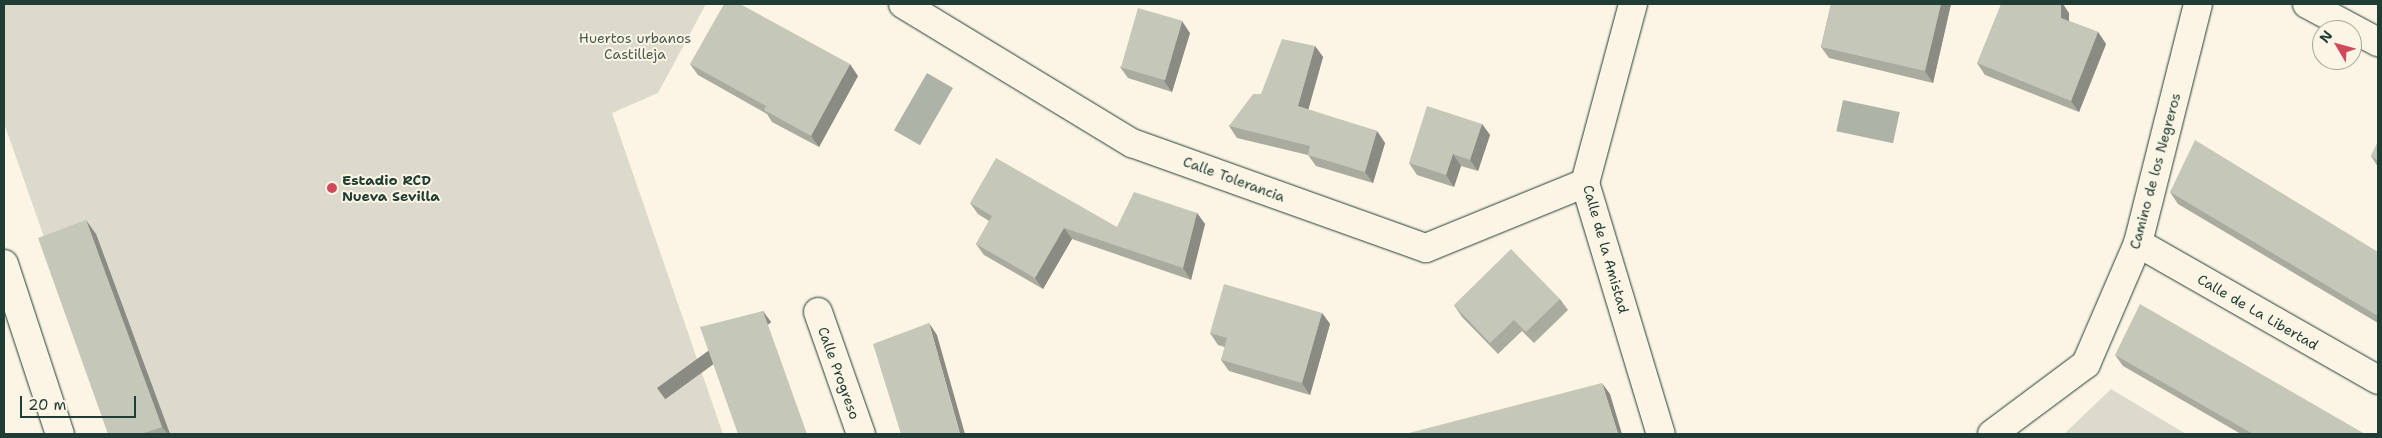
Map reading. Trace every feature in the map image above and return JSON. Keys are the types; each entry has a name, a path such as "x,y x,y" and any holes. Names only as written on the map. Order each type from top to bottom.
{"street":[{"name":"Calle Tolerancia","path":"903,4 1132,143 1426,248 1586,184"},
{"name":"Calle de la Amistad","path":"1633,4 1586,184 1661,434"},
{"name":"Camino de los Negreros","path":"1992,434 2086,364 2138,243 2198,4"},
{"path":"2308,4 2378,42"},
{"name":"Calle de La Libertad","path":"2138,243 2378,380"},
{"path":"4,264 60,434"},
{"name":"Calle Progreso","path":"818,312 861,434"}],"green space":[{"name":"Estadio RCD Nueva Sevilla","path":"4,4 706,4 658,93 612,113 723,434 113,434 4,123"},
{"path":"2111,389 2186,434 2064,434"}],"shaded area":[{"path":"927,73 953,88 920,145 894,130"},
{"path":"1843,100 1900,112 1893,143 1836,131"}],"building":[{"path":"724,4 740,4 850,64 811,136 764,110 766,106 690,64"},
{"path":"1831,4 1941,4 1925,71 1821,47"},
{"path":"2001,4 2061,4 2061,18 2098,32 2071,101 1977,63"},
{"path":"1138,8 1182,21 1165,80 1121,68"},
{"path":"1282,39 1315,46 1298,106 1377,131 1365,172 1308,155 1310,146 1229,126 1253,94 1261,94"},
{"path":"1427,106 1482,124 1470,160 1453,154 1446,175 1409,163"},
{"path":"2195,140 2378,252 2378,316 2170,192"},
{"path":"2378,142 2378,161 2371,156"},
{"path":"996,158 1117,227 1134,192 1197,213 1183,268 1064,228 1035,278 976,244 992,216 970,203"},
{"path":"86,220 162,427 141,434 108,434 38,238"},
{"path":"1511,249 1560,299 1526,332 1514,320 1490,343 1454,305"},
{"path":"1224,284 1322,313 1302,383 1221,360 1227,338 1210,333"},
{"path":"2140,304 2365,434 2253,434 2115,355"},
{"path":"763,311 807,434 738,434 700,327"},
{"path":"929,323 960,434 901,434 873,344"},
{"path":"1602,383 1618,434 1405,434"}],"place":[{"name":"Estadio RCD Nueva Sevilla","path":"332,188"}],"park label":[{"name":"Huertos urbanos Castilleja","path":"635,46"}]}
